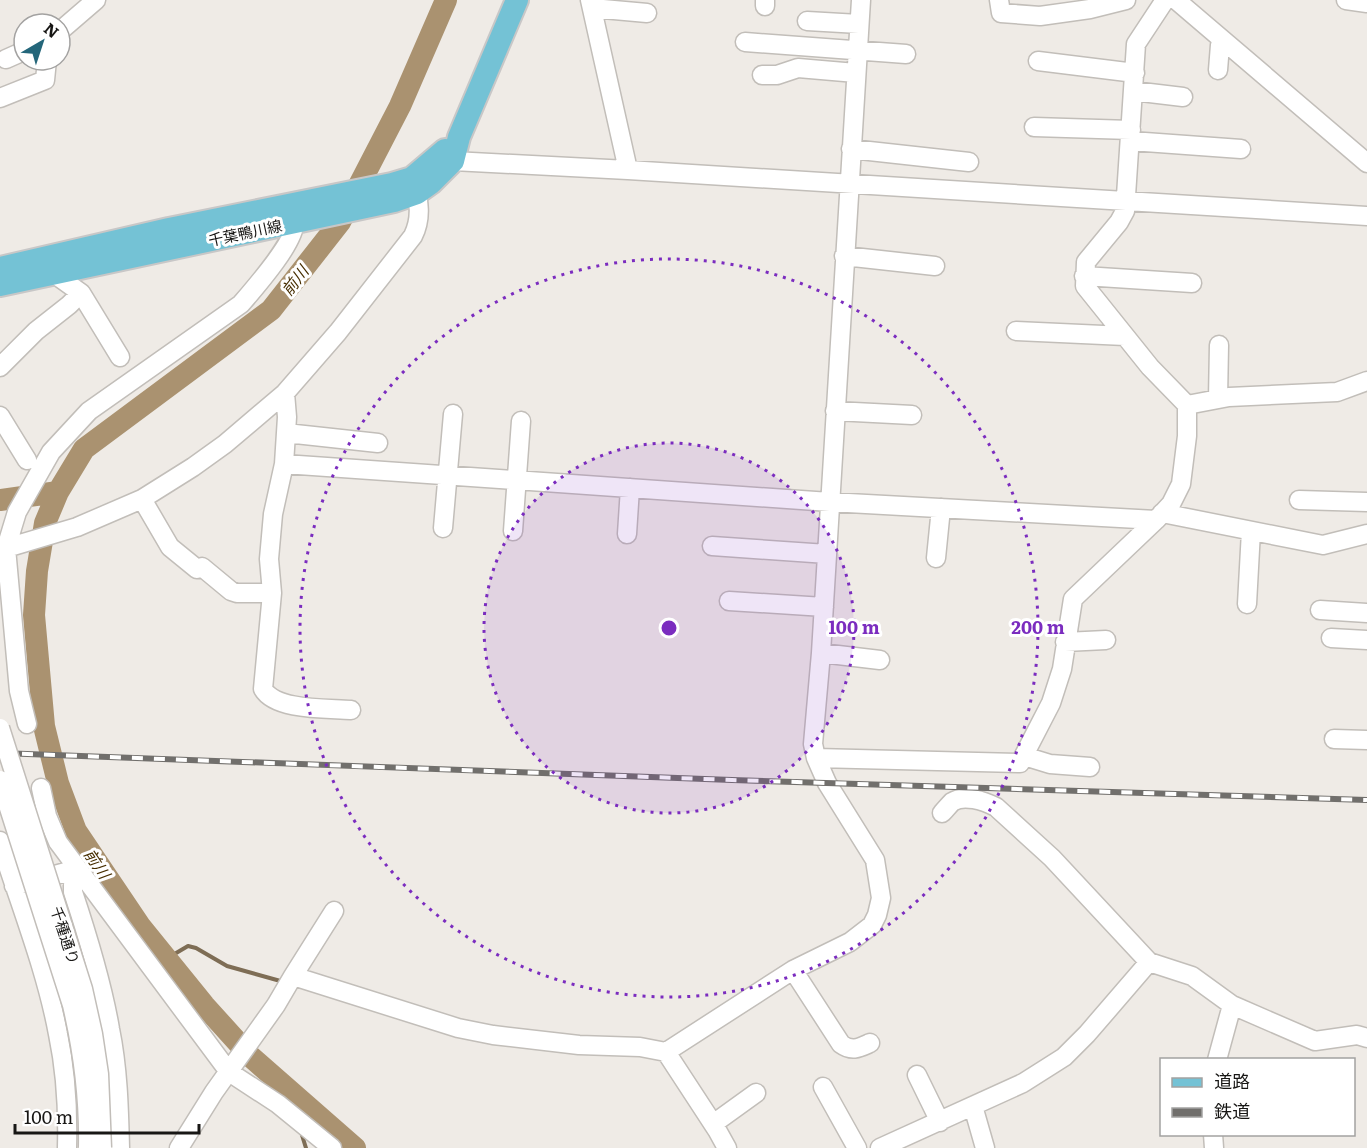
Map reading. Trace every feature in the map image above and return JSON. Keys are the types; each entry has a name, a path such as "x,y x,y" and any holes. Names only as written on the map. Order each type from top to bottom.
{"main road":[{"name":"千葉鴨川線","path":"0,268 146,234 322,199 431,183 453,161 459,137 517,0"},
{"name":"千葉鴨川線","path":"0,285 406,198 407,185 459,137"}],"street":[{"path":"72,21 96,0"},
{"path":"290,981 470,1030 536,1041 640,1047 666,1052 793,970 850,942 872,925 881,898 875,860 827,783 816,758 813,744 824,607 861,0"},
{"path":"999,0 1000,13 1040,16 1090,9 1126,0"},
{"path":"816,758 1020,764 1051,703 1062,669 1072,599 1159,517 1171,504 1181,484 1187,436 1187,405 1150,367 1085,286 1084,276 1086,262 1119,222 1127,203 1136,44 1165,0"},
{"path":"1176,0 1367,163"},
{"path":"1346,0 1367,3"},
{"path":"628,170 591,4 647,13"},
{"path":"807,21 859,24"},
{"path":"745,42 906,54"},
{"path":"1218,70 1220,45 1227,44"},
{"path":"6,59 12,56"},
{"path":"1038,61 1134,82 1183,97"},
{"path":"762,75 777,75 798,68 856,73"},
{"path":"0,98 45,80 45,72"},
{"path":"1034,127 1131,135 1241,149"},
{"path":"851,149 969,162"},
{"path":"453,161 849,183 1127,203 1367,216"},
{"path":"3,549 77,526 142,499 225,444 285,393 338,332 413,236 419,218 407,185"},
{"path":"27,724 19,691 3,549 17,512 51,452 89,411 241,304 261,281 294,234 300,221"},
{"path":"844,256 934,266"},
{"path":"53,273 81,293 120,357"},
{"path":"1084,276 1192,283"},
{"path":"0,367 36,331 81,293"},
{"path":"1016,331 1125,336"},
{"path":"1218,399 1219,345"},
{"path":"1187,405 1229,397 1337,392 1367,381"},
{"path":"285,393 287,417 284,464 273,514 269,559 272,593 263,688 267,695 275,701 300,706 351,710"},
{"path":"835,411 912,415"},
{"path":"443,528 453,414"},
{"path":"0,416 27,460"},
{"path":"513,531 520,421"},
{"path":"286,433 378,442"},
{"path":"284,464 941,508 1159,517 1323,545 1367,534"},
{"path":"627,534 630,488"},
{"path":"142,499 170,547 197,569 202,567 231,591 237,593 272,593"},
{"path":"1299,500 1367,502"},
{"path":"936,558 941,508"},
{"path":"1248,604 1251,531"},
{"path":"712,546 827,554"},
{"path":"729,601 824,607"},
{"path":"1320,610 1367,613"},
{"path":"1331,638 1367,639"},
{"path":"1065,642 1106,640"},
{"path":"821,653 880,660"},
{"name":"千種通り","path":"0,728 83,989 99,1074 102,1148"},
{"path":"1334,739 1367,740"},
{"path":"1024,756 1050,764 1090,767"},
{"name":"千種通り","path":"0,780 72,1005 85,1073 88,1148"},
{"path":"0,800 42,795 47,816 58,842 229,1072 278,1104 332,1148"},
{"path":"942,813 954,801 961,800 986,802 996,807 1052,858 1149,962 1192,976 1232,1005 1315,1041 1356,1035 1367,1038"},
{"path":"0,841 40,967 58,1033 65,1080 67,1148"},
{"path":"14,886 66,872 73,880 111,1030 117,1081 120,1148"},
{"path":"78,905 99,898"},
{"path":"179,1148 261,1028 334,911"},
{"path":"880,1148 1023,1083 1064,1057 1087,1034 1149,962"},
{"path":"793,970 841,1044 855,1050 870,1043"},
{"path":"1217,1058 1232,1005"},
{"path":"666,1052 727,1148"},
{"path":"917,1075 940,1122"},
{"path":"823,1087 857,1148"},
{"path":"713,1124 756,1093"},
{"path":"973,1106 985,1148"}],"waterway":[{"name":"前川","path":"355,1148 250,1056 204,1005 140,926 76,831 58,783 44,726 34,615 37,571 45,523 58,492 84,449 271,310 340,222 400,106 446,0"},
{"name":"前川","path":"0,500 58,492"},
{"path":"166,959 188,946 196,948 227,966 284,982"},
{"path":"288,1090 294,1107"},
{"path":"301,1132 306,1148"}],"railway":[{"path":"0,753 732,780 1367,800"}]}
